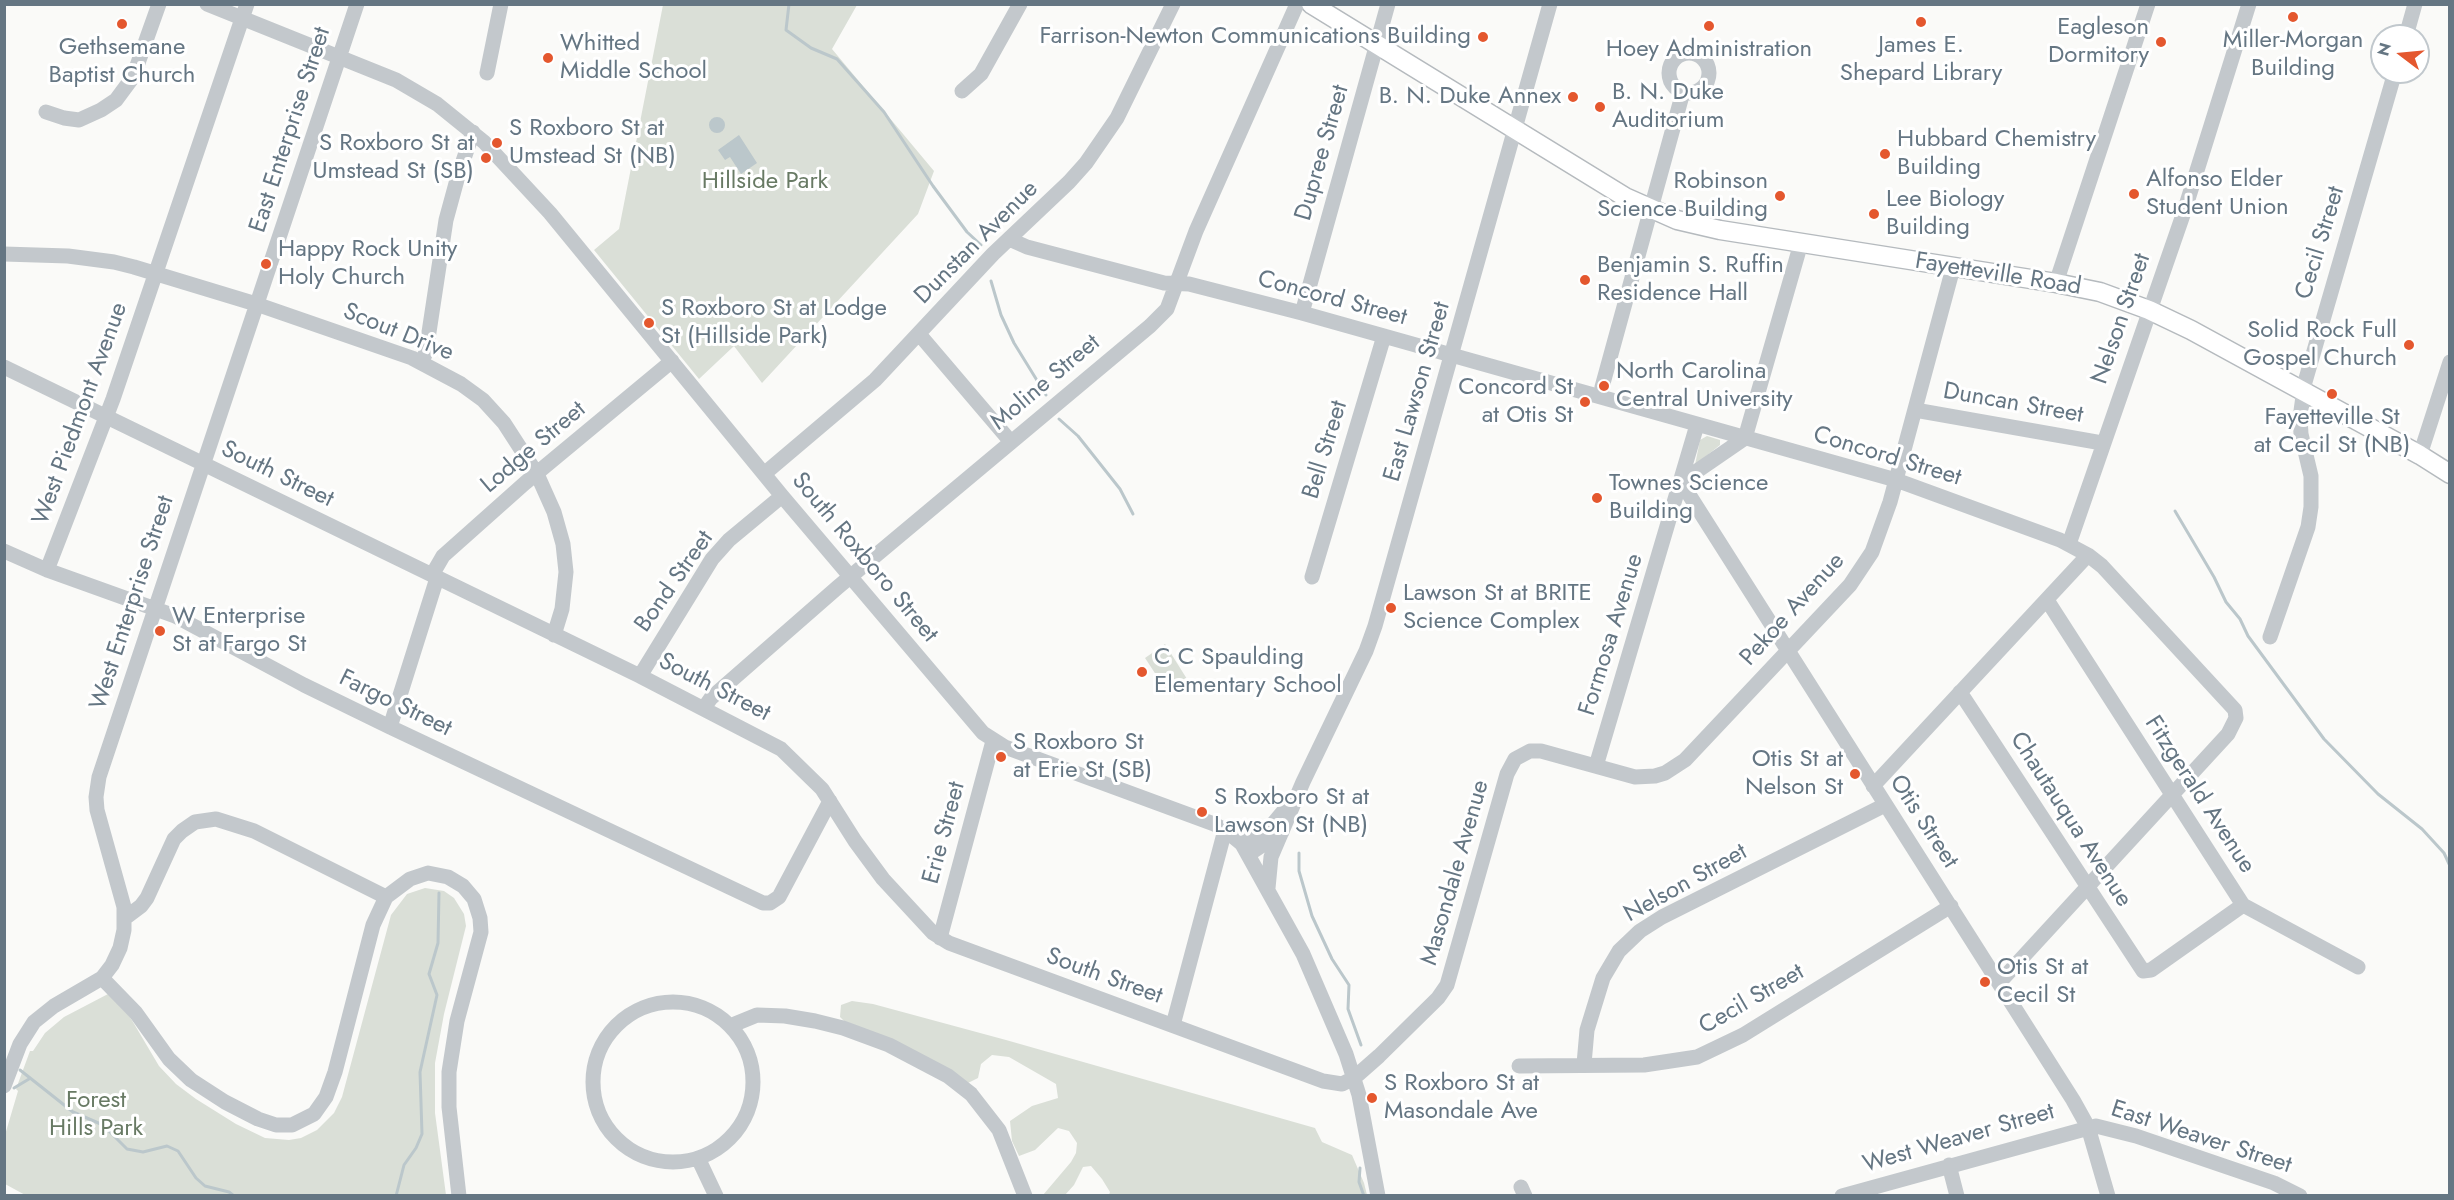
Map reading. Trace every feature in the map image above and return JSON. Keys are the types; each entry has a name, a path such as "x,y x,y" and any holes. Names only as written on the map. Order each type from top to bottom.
{"main road":[{"name":"Fayetteville Road","path":"1311,4 1625,197 1677,220 1801,243 2100,292 2150,310 2303,391 2450,474"}],"street":[{"path":"46,112 79,120 116,100 133,77 159,4"},
{"name":"South Roxboro Street","path":"207,4 244,11 418,92 473,132 509,167 550,213 782,496 973,723 993,741 1026,756 1226,830 1245,849 1303,954 1354,1078 1364,1117 1378,1196"},
{"name":"East Enterprise Street","path":"256,304 357,4"},
{"path":"487,73 501,4"},
{"path":"962,91 981,74 1020,4"},
{"name":"Dunstan Avenue","path":"764,474 854,400 1009,239 1069,182 1096,150 1117,118 1173,4"},
{"name":"Moline Street","path":"704,708 711,698 851,577 1167,309 1196,231 1297,4"},
{"name":"Dupree Street","path":"1302,313 1388,4"},
{"name":"East Lawson Street","path":"1268,888 1271,857 1302,782 1366,651 1375,626 1550,4"},
{"path":"2056,284 2148,4"},
{"name":"Nelson Street","path":"2069,544 2102,443 2184,212 2249,4"},
{"path":"2409,24 2415,4"},
{"name":"West Piedmont Avenue","path":"47,570 106,416 244,11"},
{"name":"Cecil Street","path":"2270,637 2308,527 2312,507 2311,476 2301,434 2303,391 2319,328 2391,84"},
{"path":"1602,387 1683,92"},
{"path":"422,362 426,352 446,220 473,132"},
{"name":"Concord Street","path":"1009,239 1027,247 1164,283 1189,284 1302,313 1896,480 2069,544 2088,555 2109,574 2235,710 2234,726 2228,735 2173,795"},
{"path":"1681,482 1745,438 1801,243"},
{"name":"Scout Drive","path":"4,255 28,254 91,259 114,262 156,273 256,304 422,362 461,384 488,406 509,430 537,474 554,512 563,544 565,587 562,609 554,635"},
{"name":"Pekoe Avenue","path":"1555,755 1635,777 1655,776 1674,768 1835,603 1862,569 1872,552 1896,480 1953,268"},
{"name":"West Enterprise Street","path":"102,978 112,965 120,948 125,918 120,889 97,810 96,791 256,304"},
{"path":"919,334 1011,442"},
{"name":"Bell Street","path":"1312,577 1384,336"},
{"name":"Lodge Street","path":"390,727 434,577 443,556 672,361"},
{"path":"2420,455 2450,362"},
{"name":"South Street","path":"4,367 640,676 781,749 814,781 830,801 873,867 939,938 964,950 1323,1081 1342,1084 1354,1078"},
{"name":"Duncan Street","path":"1915,410 2102,443"},
{"name":"Formosa Avenue","path":"1596,766 1697,425"},
{"name":"Otis Street","path":"1681,482 2073,1100 2088,1127 2108,1196"},
{"name":"Bond Street","path":"640,676 712,559 729,540 782,496"},
{"name":"Fargo Street","path":"4,551 47,570 155,608 390,727 763,903 770,903 779,897 830,801"},
{"path":"1873,786 2088,555"},
{"name":"Fitzgerald Avenue","path":"2046,600 2243,905 2358,967"},
{"name":"Chautauqua Avenue","path":"1960,692 2142,971 2151,970 2243,905"},
{"name":"Erie Street","path":"939,938 993,741"},
{"name":"Masondale Avenue","path":"1354,1078 1437,998 1447,985 1511,765 1515,759 1530,751 1555,755"},
{"name":"East Lawson Street","path":"1245,849 1274,823 1302,782"},
{"path":"1999,983 2173,795"},
{"name":"Nelson Street","path":"1584,1064 1587,1030 1603,978 1619,951 1640,931 1662,917 1885,805"},
{"path":"125,918 141,906 147,898 174,839 195,822 216,819 254,831 386,897"},
{"path":"1173,1025 1226,830"},
{"path":"1245,849 1282,832"},
{"path":"4,1086 20,1044 34,1023 54,1006 102,978 136,1013 169,1059 191,1080 225,1102 258,1119 276,1125 292,1125 314,1114 326,1097 335,1072 373,925 386,897 391,891 419,874 437,873 463,886 469,892 480,918 479,944 457,1021 449,1072 449,1107 459,1196"},
{"name":"Cecil Street","path":"1519,1066 1665,1063 1697,1057 1716,1050 1950,906"},
{"path":"670,1002 692,1004 713,1012 730,1026 746,1049 751,1066 752,1084 750,1102 733,1134 720,1146 698,1158 674,1162 639,1155 619,1142 598,1112 593,1089 594,1065 603,1042 618,1023 648,1005 670,1002"},
{"path":"730,1026 757,1015 815,1021 843,1028 889,1045 948,1076 977,1100 999,1130 1025,1196"},
{"name":"East Weaver Street","path":"2088,1127 2101,1126 2136,1136 2274,1183 2300,1196"},
{"name":"West Weaver Street","path":"1842,1196 2088,1127"},
{"path":"698,1158 716,1196"},
{"path":"1949,1165 1957,1196"}],"green space":[{"name":"Hillside Park","path":"663,5 857,5 832,49 934,171 918,214 762,383 734,346 699,379 594,250 619,229"},
{"path":"1707,436 1720,440 1720,445 1695,465 1700,440"},
{"path":"1165,644 1187,679 1168,693 1145,658"},
{"name":"Forest Hills Park","path":"425,888 444,891 454,898 464,914 466,926 444,1014 435,1063 435,1113 446,1195 27,1196 5,1184 5,1135 18,1091 16,1089 30,1051 33,1051 45,1033 64,1017 108,994 130,1017 159,1066 176,1084 196,1099 236,1124 265,1138 289,1140 301,1138 317,1130 334,1113 342,1097 391,915 407,894"},
{"path":"852,1001 873,1004 1006,1040 1315,1128 1322,1142 1352,1155 1367,1195 1109,1195 1110,1192 1102,1179 1091,1166 1083,1167 1074,1185 1065,1195 1043,1195 1071,1162 1076,1153 1077,1143 1069,1131 1058,1128 1035,1150 1019,1156 1012,1141 1010,1121 1032,1106 1058,1098 1056,1084 1009,1057 992,1055 981,1064 978,1078 968,1083 844,1021 840,1017 841,1005"}],"shaded area":[{"path":"717,117 725,125 717,133 709,125"},
{"path":"739,135 757,163 741,174 730,157 725,160 718,150"}],"waterway":[{"path":"789,4 786,30 811,48 837,59 884,112 933,186 967,232 981,245"},
{"path":"991,281 1001,315 1014,343 1046,395"},
{"path":"1059,419 1078,436 1120,489 1133,514"},
{"path":"2175,511 2226,602 2240,619 2248,636 2324,739 2378,794 2422,829 2444,853 2450,866"},
{"path":"1299,853 1299,871 1312,916 1332,959 1349,985 1348,1009 1361,1045"},
{"path":"396,1196 404,1165 416,1148 422,1134 420,1072 437,995 429,974 438,943 439,893"},
{"path":"20,1070 73,1112 103,1125 127,1149 143,1152 167,1146 178,1151 196,1178 205,1186 229,1192 234,1196"},
{"path":"14,1088 29,1079"},
{"path":"1360,1168 1359,1182 1364,1196"}],"place":[{"name":"Miller-Morgan Building","path":"2293,17"},
{"name":"James E. Shepard Library","path":"1921,22"},
{"name":"Gethsemane Baptist Church","path":"122,24"},
{"name":"Hoey Administration","path":"1709,26"},
{"name":"Farrison-Newton Communications Building","path":"1483,37"},
{"name":"Eagleson Dormitory","path":"2161,42"},
{"name":"Whitted Middle School","path":"548,58"},
{"name":"B. N. Duke Annex","path":"1573,97"},
{"name":"B. N. Duke Auditorium","path":"1600,107"},
{"name":"S Roxboro St at Umstead St (NB)","path":"497,143"},
{"name":"Hubbard Chemistry Building","path":"1885,154"},
{"name":"S Roxboro St at Umstead St (SB)","path":"486,158"},
{"name":"Alfonso Elder Student Union","path":"2134,194"},
{"name":"Robinson Science Building","path":"1780,196"},
{"name":"Lee Biology Building","path":"1874,214"},
{"name":"Happy Rock Unity Holy Church","path":"266,264"},
{"name":"Benjamin S. Ruffin Residence Hall","path":"1585,280"},
{"name":"S Roxboro St at Lodge St (Hillside Park)","path":"649,323"},
{"name":"Solid Rock Full Gospel Church","path":"2409,345"},
{"name":"North Carolina Central University","path":"1604,386"},
{"name":"Fayetteville St at Cecil St (NB)","path":"2332,394"},
{"name":"Concord St at Otis St","path":"1585,402"},
{"name":"Townes Science Building","path":"1597,498"},
{"name":"Lawson St at BRITE Science Complex","path":"1391,608"},
{"name":"W Enterprise St at Fargo St","path":"160,631"},
{"name":"C C Spaulding Elementary School","path":"1142,672"},
{"name":"S Roxboro St at Erie St (SB)","path":"1001,757"},
{"name":"Otis St at Nelson St","path":"1855,774"},
{"name":"S Roxboro St at Lawson St (NB)","path":"1202,812"},
{"name":"Otis St at Cecil St","path":"1985,982"},
{"name":"S Roxboro St at Masondale Ave","path":"1372,1098"}]}
